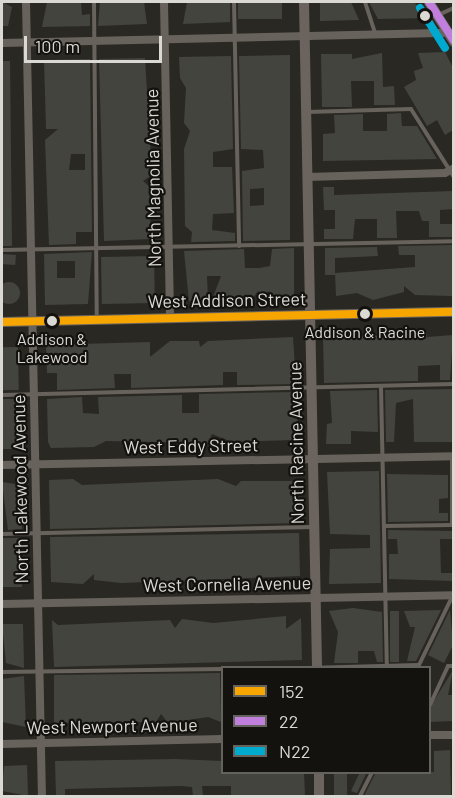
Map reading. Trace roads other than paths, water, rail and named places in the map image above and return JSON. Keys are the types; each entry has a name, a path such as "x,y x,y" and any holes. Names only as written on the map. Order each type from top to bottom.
{"street":[{"name":"North Lakewood Avenue","path":"26,2 42,796"},
{"name":"North Magnolia Avenue","path":"164,2 170,318"},
{"name":"North Racine Avenue","path":"304,2 316,666"},
{"path":"429,2 452,36"},
{"path":"2,43 376,34 452,36"},
{"path":"307,177 452,172"},
{"name":"West Addison Street","path":"2,322 453,312"},
{"name":"West Eddy Street","path":"2,465 453,456"},
{"name":"West Cornelia Avenue","path":"2,604 453,595"},
{"path":"431,735 453,735"},
{"name":"West Newport Avenue","path":"2,744 221,739"},
{"path":"319,774 319,796"}],"lane":[{"path":"94,2 97,320"},
{"path":"234,2 239,246"},
{"path":"365,2 376,34"},
{"path":"438,15 453,8"},
{"path":"305,112 411,109 452,172"},
{"path":"2,250 453,241"},
{"path":"2,395 453,384"},
{"path":"381,387 387,666 419,665 453,595"},
{"path":"384,526 452,525 453,456"},
{"path":"2,534 314,526"},
{"path":"431,701 448,666 453,666"},
{"path":"2,672 221,669"},
{"path":"360,796 371,774"}],"place":[{"name":"Addison & Racine","path":"365,314"},
{"name":"Addison & Lakewood","path":"52,321"}]}
